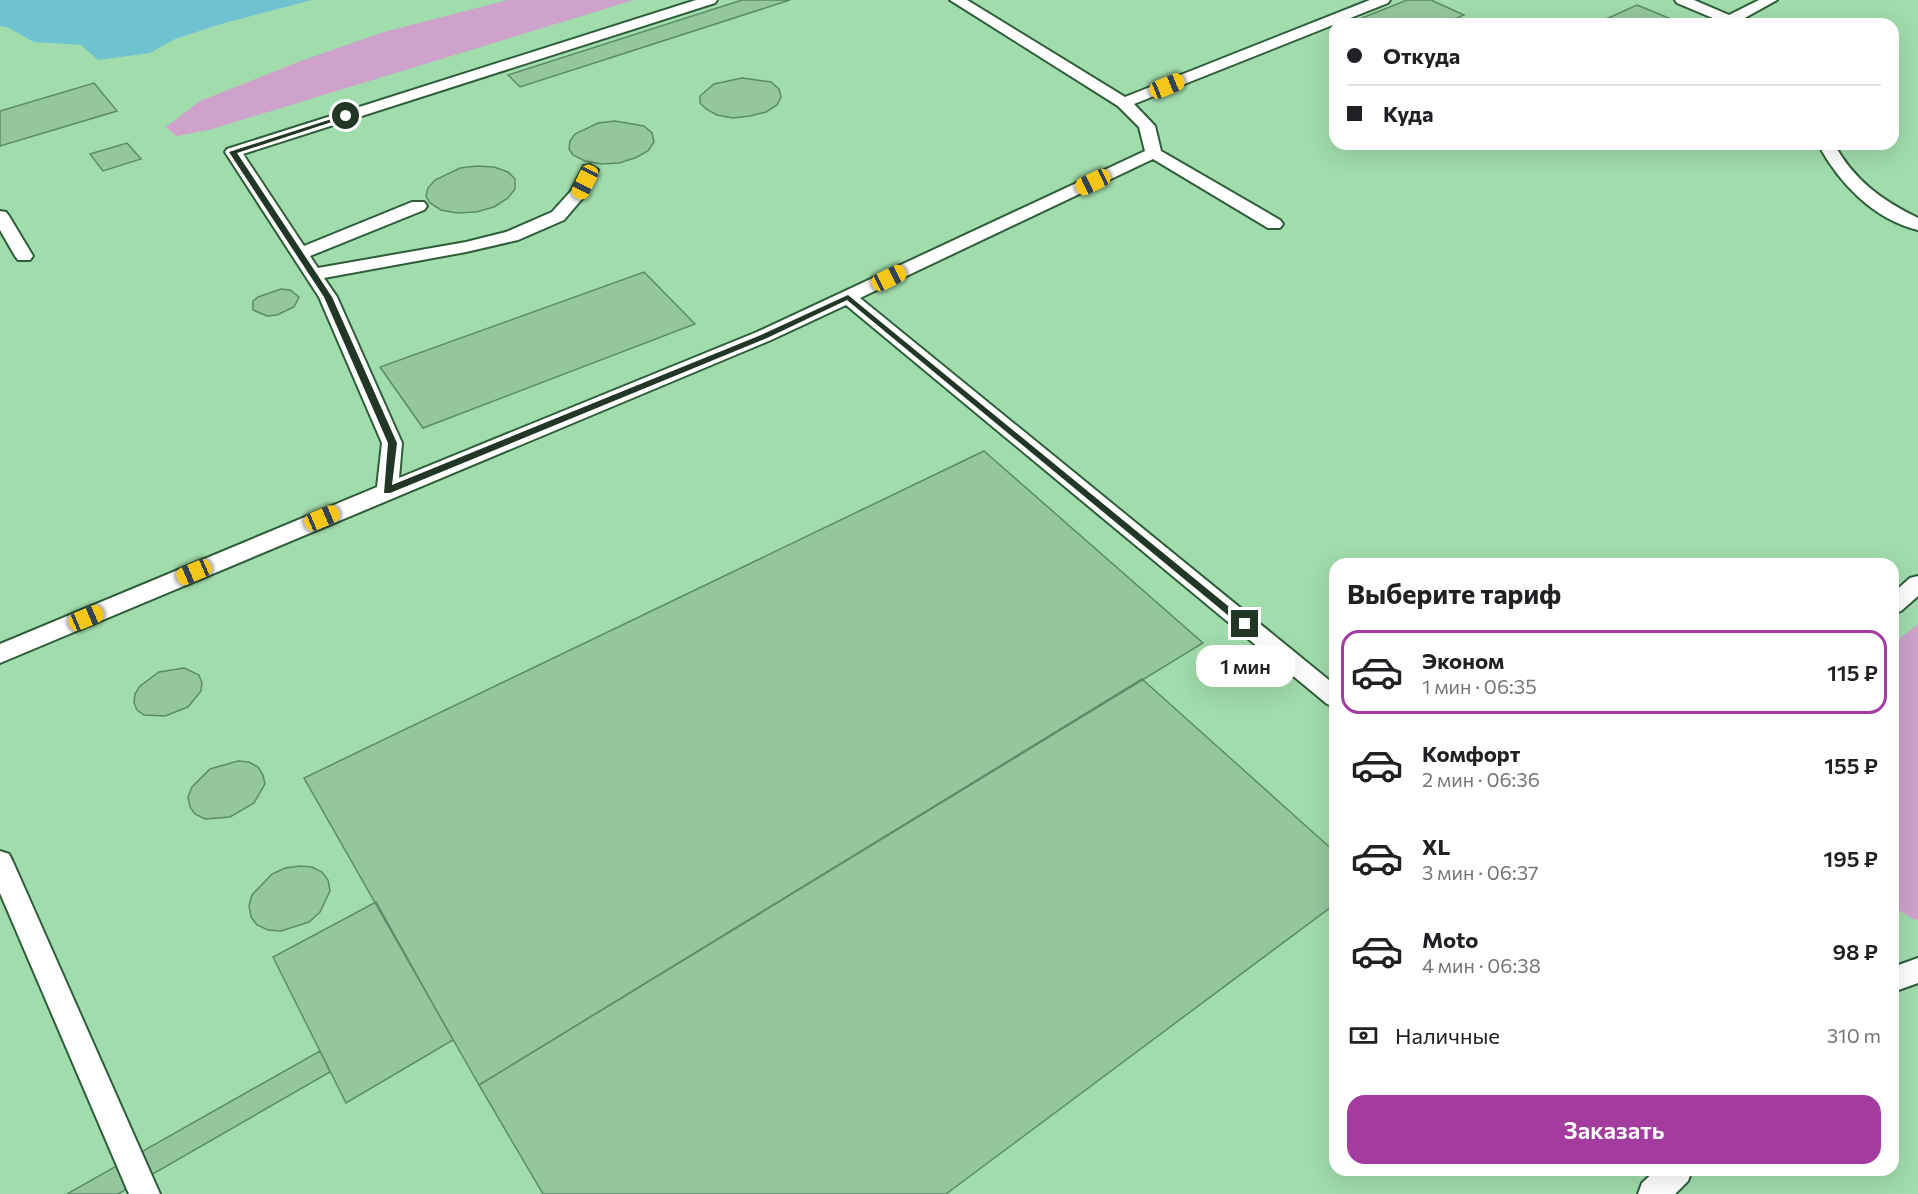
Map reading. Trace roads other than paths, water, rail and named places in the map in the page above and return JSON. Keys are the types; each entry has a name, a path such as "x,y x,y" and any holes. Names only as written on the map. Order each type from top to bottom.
{"lane":[{"path":"387,491 392,443 328,297 233,152 710,0"},
{"path":"957,0 1124,103 1148,126 1154,153 1274,224"},
{"path":"1338,18 1383,0"},
{"path":"1682,0 1725,18"},
{"path":"1741,18 1770,0"},
{"path":"1124,103 1329,21"},
{"path":"1830,150 1848,180 1876,205 1918,225"},
{"path":"0,654 764,336 1154,153"},
{"path":"314,274 466,247 512,236 558,216 579,193 590,170"},
{"path":"300,254 418,206"},
{"path":"0,216 24,256"},
{"path":"848,297 1329,693"},
{"path":"1899,600 1918,584"},
{"path":"0,862 144,1194"},
{"path":"1899,978 1918,970"},
{"path":"1653,1194 1671,1176"}],"water":[{"path":"0,0 312,0 221,24 175,39 150,53 98,60 81,45 34,42 7,27 0,26"}]}
